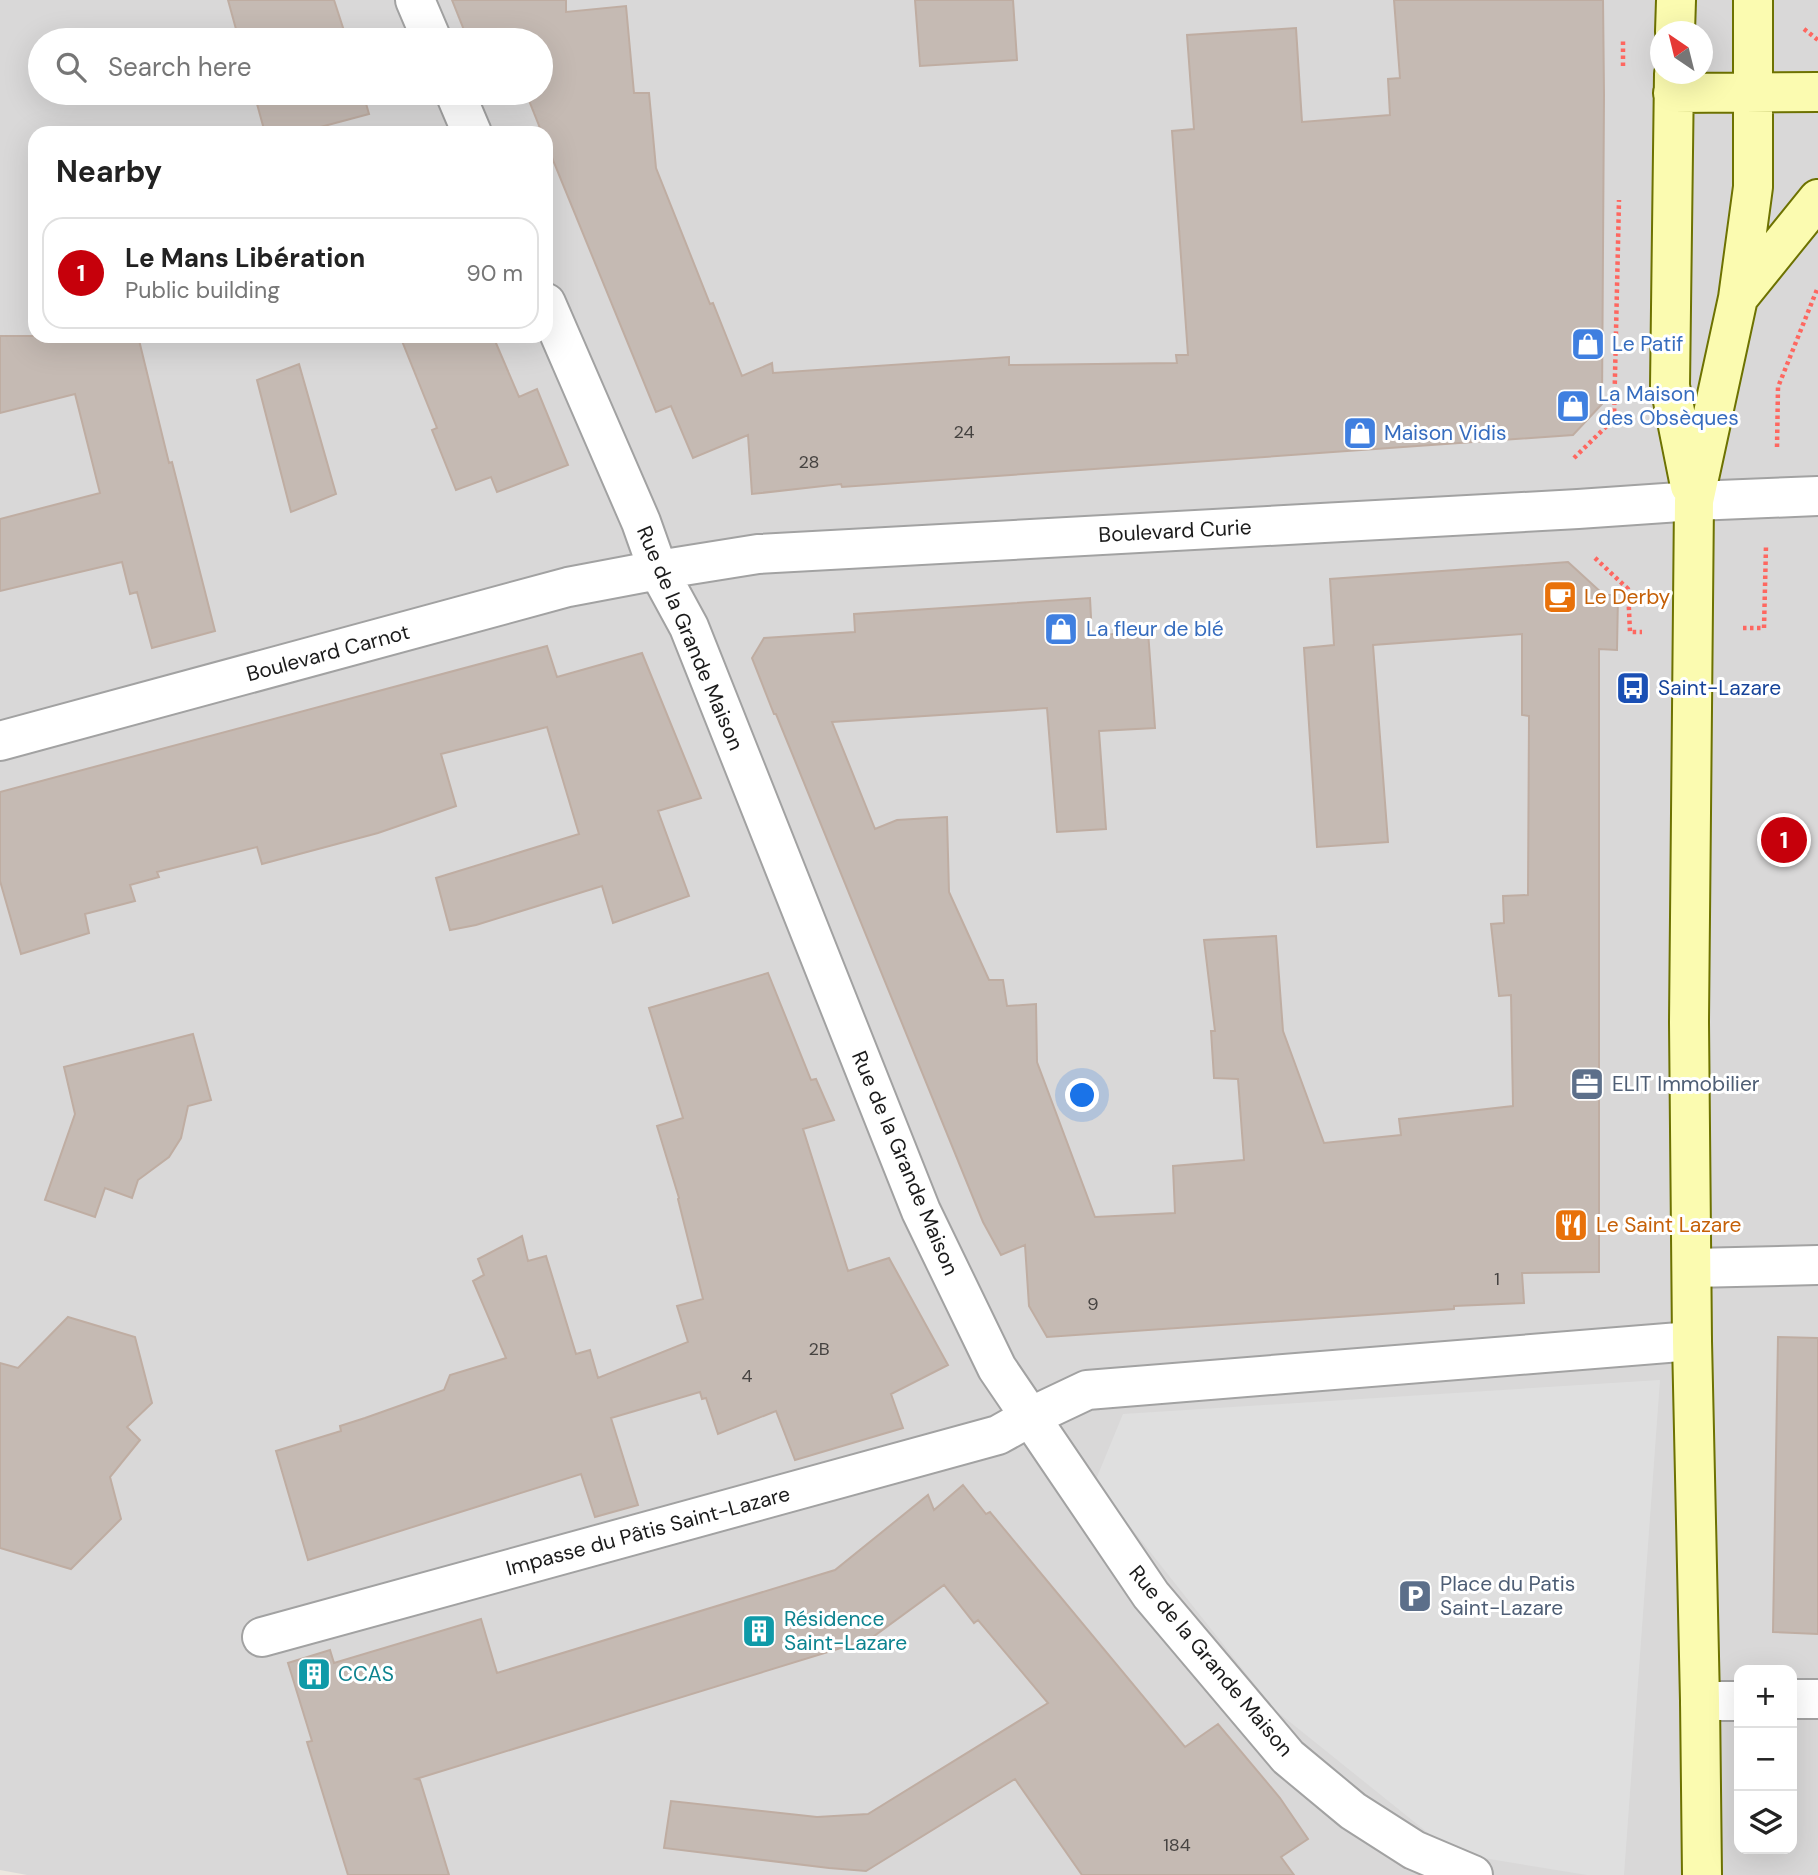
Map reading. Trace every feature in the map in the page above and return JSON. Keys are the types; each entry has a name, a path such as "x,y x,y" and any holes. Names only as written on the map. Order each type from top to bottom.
{"main road":[{"path":"1675,21 1676,0"},
{"path":"1693,501 1738,298 1753,187 1753,0"},
{"path":"1674,84 1670,386 1693,501 1689,1022 1702,1875"},
{"path":"1683,84 1752,92 1818,92"},
{"path":"1738,298 1818,199"}],"street":[{"path":"415,0 427,28"},
{"path":"460,105 469,126"},
{"name":"Rue de la Grande Maison","path":"553,319 641,522 658,570 689,627 921,1212 997,1367 1151,1595 1288,1757 1353,1811 1414,1850 1473,1875"},
{"name":"Boulevard Curie","path":"658,570 758,554 1818,496"},
{"name":"Boulevard Carnot","path":"0,741 568,587 658,570"},
{"path":"1692,1268 1818,1265"},
{"path":"1031,1416 1087,1390 1692,1341"},
{"name":"Impasse du Pâtis Saint-Lazare","path":"262,1637 998,1435 1031,1416"},
{"path":"1797,1699 1818,1699"},
{"path":"1700,1702 1734,1701"}],"path":[{"path":"1623,69 1624,27"},
{"path":"1574,458 1614,419 1619,192"},
{"path":"1777,450 1778,387 1818,288"},
{"path":"1742,628 1764,628 1766,534"},
{"path":"1589,552 1628,589 1630,632 1642,632"}],"shaded area":[{"path":"0,0 1818,0 1818,1875 27,1875 0,1870"},
{"name":"Place du Patis Saint-Lazare","path":"1660,1380 1624,1875 1587,1875 1453,1853 1275,1710 1095,1482 1123,1414"}],"building":[{"path":"228,0 334,0 343,28 236,28"},
{"path":"452,0 566,0 566,12 626,6 634,93 649,93 656,168 742,376 772,363 773,373 1009,357 1009,365 1177,363 1176,355 1188,355 1172,131 1194,129 1187,35 1296,28 1302,122 1390,115 1388,79 1400,78 1394,0 1603,0 1602,404 1573,435 842,487 841,484 752,494 748,435 693,458 671,406 656,412 553,160 553,126 539,126 531,105 553,105 553,28 463,28"},
{"path":"915,0 1013,0 1017,60 920,66"},
{"path":"257,105 366,105 369,114 324,126 263,126"},
{"path":"0,336 28,336 28,343 140,343 215,631 152,648 137,592 130,594 122,562 0,591 0,519 100,493 75,394 0,413"},
{"path":"403,343 496,343 519,397 537,389 568,465 497,492 491,477 456,490 432,430 437,428"},
{"path":"299,364 336,494 291,512 257,380"},
{"path":"1568,562 1604,595 1618,595 1617,650 1599,649 1599,1272 1522,1273 1524,1303 1047,1337 1029,1306 1025,1245 1001,1255 983,1222 774,714 752,658 764,638 855,632 854,614 1090,598 1092,636 1148,631 1155,728 1099,731 1106,829 1057,832 1047,708 832,722 875,829 897,820 947,817 949,892 989,980 1003,980 1007,1006 1036,1004 1037,1062 1095,1217 1175,1213 1173,1166 1244,1160 1238,1079 1214,1078 1211,1031 1215,1031 1204,940 1276,936 1283,1031 1324,1143 1401,1135 1399,1119 1513,1106 1511,995 1499,996 1491,924 1504,923 1503,896 1528,895 1529,716 1522,715 1522,634 1373,645 1388,842 1317,847 1304,648 1334,645 1330,579"},
{"path":"547,646 557,677 642,653 701,798 658,811 689,896 613,923 602,886 476,925 450,930 436,878 579,834 547,727 441,754 456,806 378,833 262,864 257,847 157,872 159,877 130,885 135,901 85,914 89,933 21,954 0,881 0,792"},
{"path":"768,973 811,1080 816,1079 834,1120 803,1129 848,1271 889,1258 948,1365 891,1394 903,1428 795,1460 776,1411 718,1434 706,1398 702,1399 700,1392 611,1418 638,1505 595,1517 581,1474 308,1560 276,1451 341,1431 340,1426 444,1390 450,1375 506,1358 473,1281 484,1275 478,1259 522,1236 528,1261 546,1256 576,1354 590,1350 598,1378 688,1342 677,1306 703,1299 679,1198 657,1126 683,1118 649,1008"},
{"path":"193,1034 211,1100 188,1106 181,1138 169,1157 138,1180 132,1198 105,1188 95,1217 45,1200 75,1114 64,1067"},
{"path":"68,1317 135,1337 152,1403 127,1427 140,1440 110,1477 121,1519 71,1569 0,1548 0,1363 18,1368"},
{"path":"1778,1337 1818,1338 1818,1634 1773,1632"},
{"path":"963,1485 986,1514 990,1512 1185,1747 1218,1724 1280,1798 1308,1839 1281,1857 1294,1875 1082,1875 1015,1779 866,1871 664,1848 671,1801 817,1817 868,1814 1048,1703 978,1620 974,1623 944,1585 870,1639 416,1779 420,1780 449,1875 348,1875 307,1742 312,1741 288,1663 330,1650 334,1663 481,1619 497,1673 835,1570 928,1495 934,1510"}],"place":[{"name":"Le Patif","path":"1588,344"},
{"name":"La Maison des Obsèques","path":"1573,406"},
{"name":"Maison Vidis","path":"1360,433"},
{"name":"Le Derby","path":"1560,597"},
{"name":"La fleur de blé","path":"1061,629"},
{"name":"Saint-Lazare","path":"1633,688"},
{"name":"Le Mans Libération","path":"1784,840"},
{"name":"ELIT Immobilier","path":"1587,1084"},
{"name":"Le Saint Lazare","path":"1571,1225"},
{"name":"Place du Patis Saint-Lazare","path":"1415,1596"},
{"name":"Résidence Saint-Lazare","path":"759,1631"},
{"name":"CCAS","path":"314,1674"}]}
